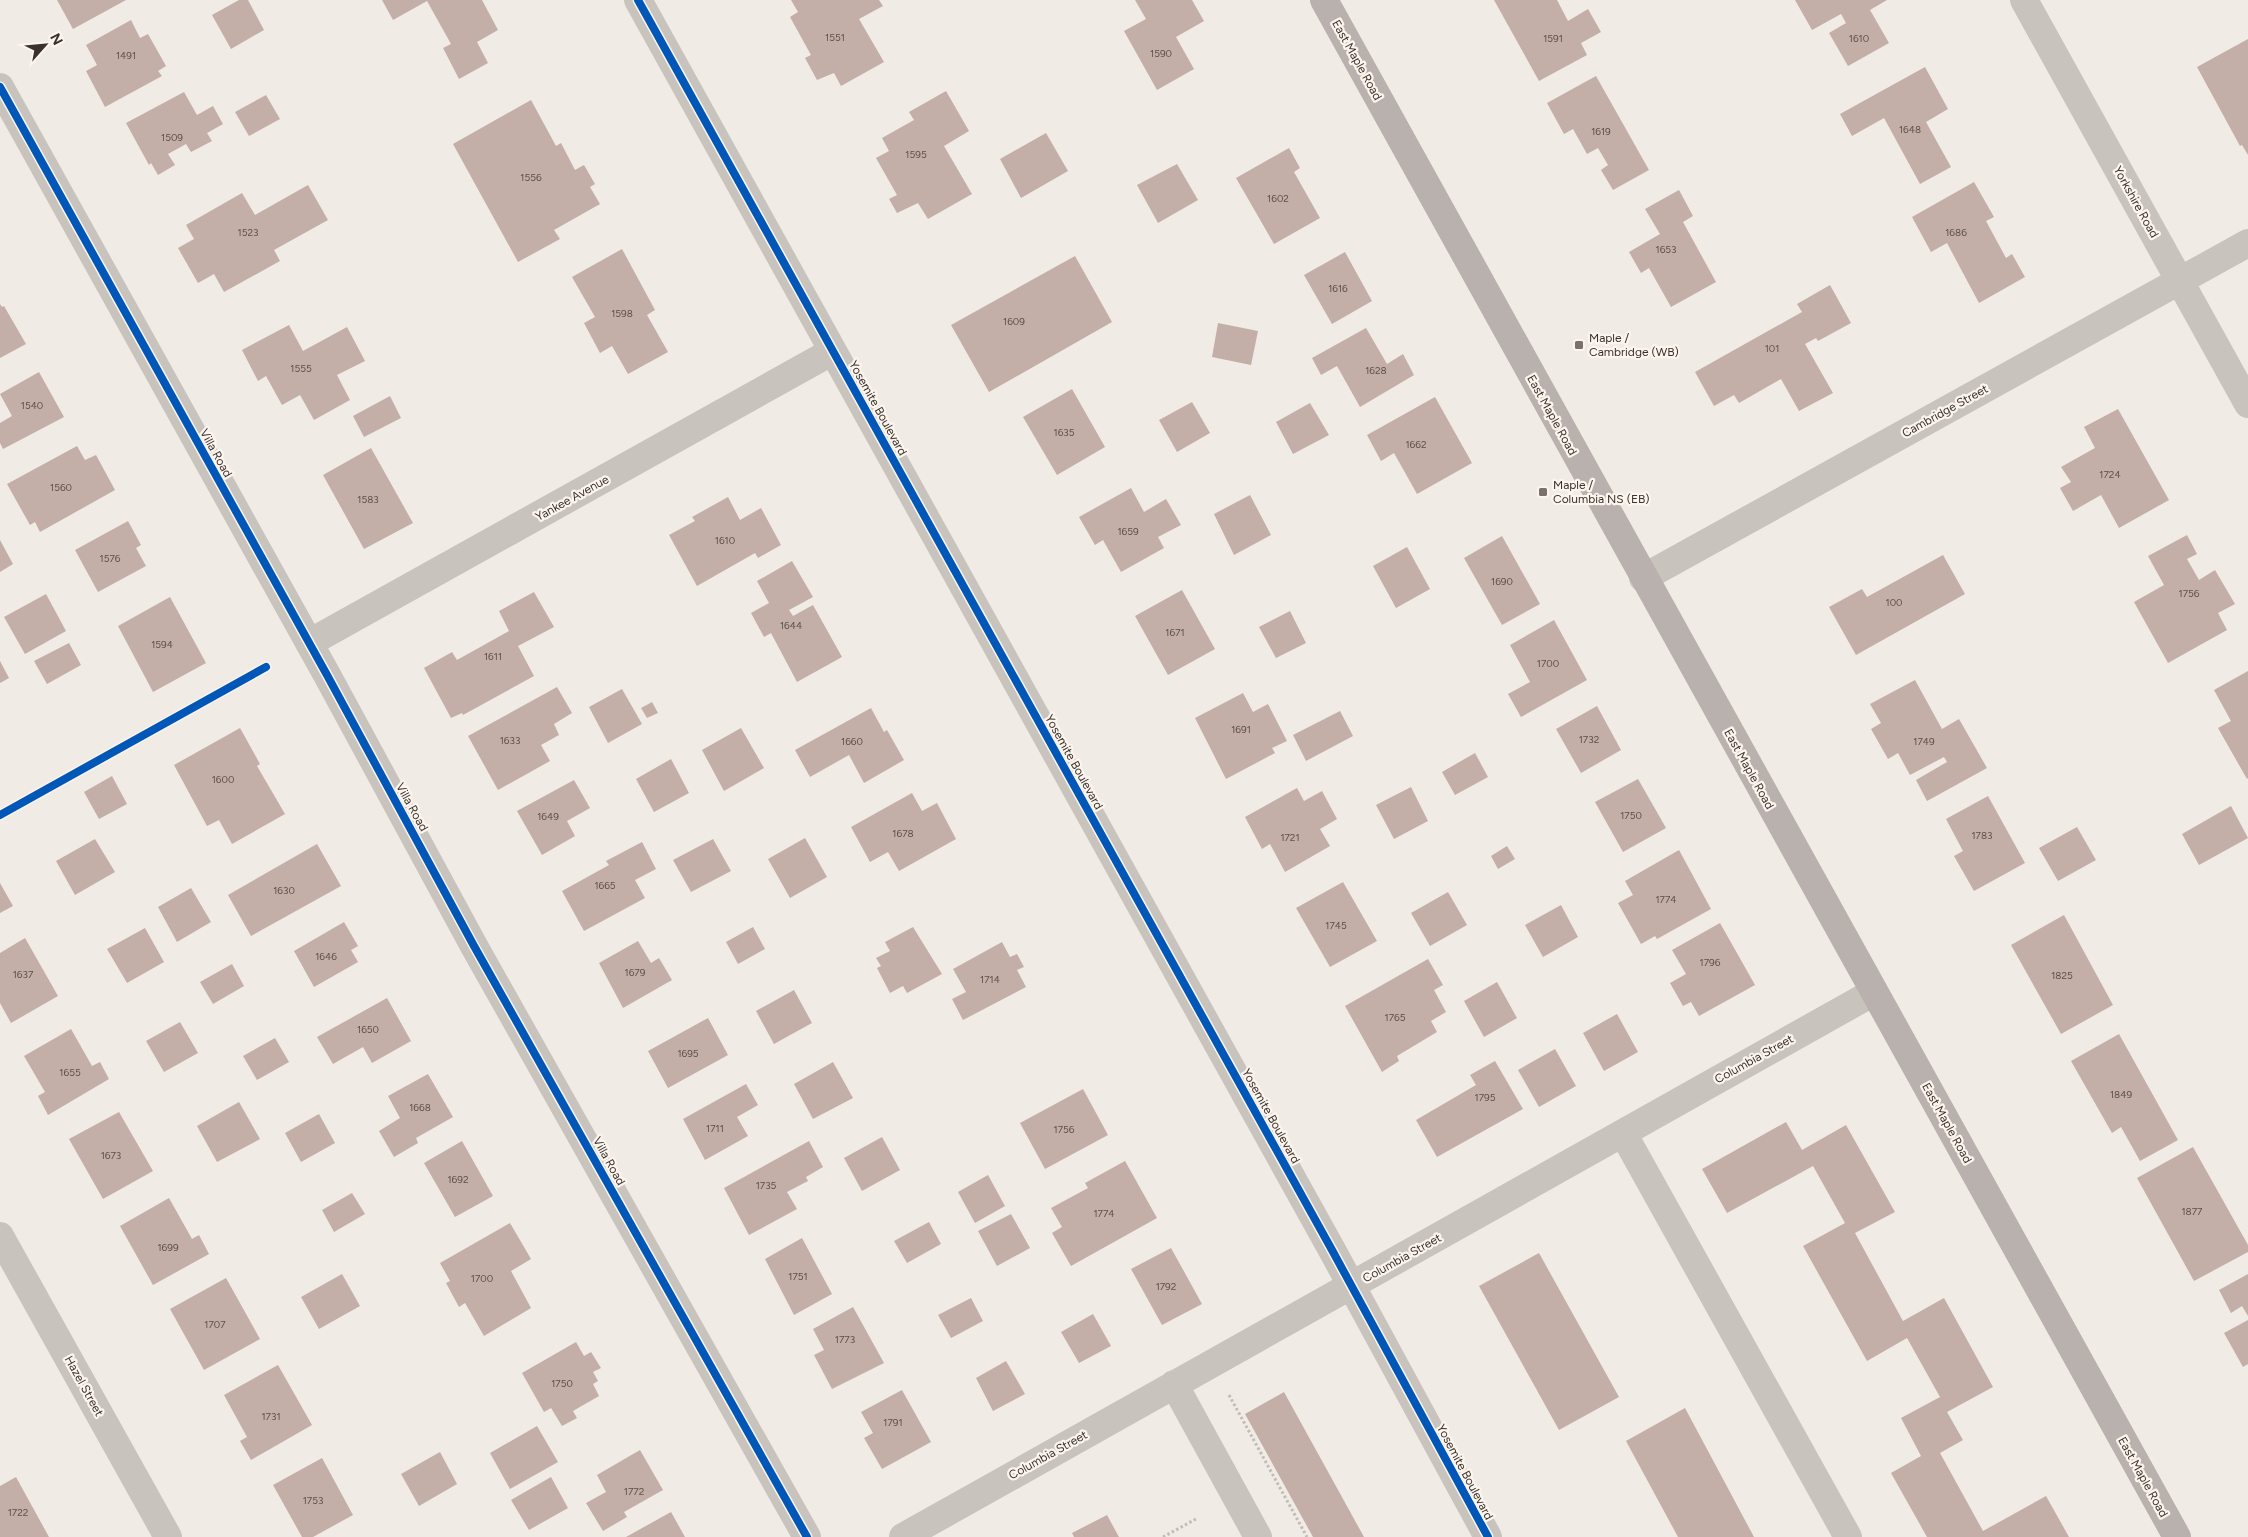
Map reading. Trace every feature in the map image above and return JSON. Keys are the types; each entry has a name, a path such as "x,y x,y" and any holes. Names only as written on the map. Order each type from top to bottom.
{"main road":[{"name":"East Maple Road","path":"1324,0 2176,1537"}],"street":[{"name":"Yosemite Boulevard","path":"638,0 1352,1286 1488,1537"},
{"name":"Yorkshire Road","path":"2024,0 2248,404"},
{"name":"Villa Road","path":"0,87 310,643 474,946 807,1537"},
{"name":"Cambridge Street","path":"1643,578 2248,243"},
{"name":"Yankee Avenue","path":"310,643 833,351"},
{"name":"Columbia Street","path":"903,1537 1874,992"},
{"path":"1623,1133 1848,1537"},
{"name":"Hazel Street","path":"0,1236 168,1537"},
{"path":"1174,1384 1258,1537"}],"path":[{"path":"0,814 266,667"},
{"path":"1229,1395 1307,1537"},
{"path":"1163,1537 1196,1519"}],"building":[{"path":"57,0 126,0 73,29"},
{"path":"239,0 248,0 264,30 231,49 212,15"},
{"path":"382,0 482,0 498,30 477,42 488,63 459,79 443,48 451,44 427,1 393,20"},
{"path":"791,0 879,0 883,6 859,19 884,62 841,86 834,73 817,80 805,58 811,55 790,17 798,12"},
{"path":"1135,0 1192,0 1204,21 1176,37 1194,69 1157,90 1124,31 1146,19"},
{"path":"1494,0 1557,0 1568,21 1588,9 1601,32 1581,43 1587,55 1539,81"},
{"path":"1795,0 1887,0 1870,10 1889,43 1848,66 1829,33 1846,23 1841,14 1812,30"},
{"path":"131,20 140,38 148,34 166,66 158,71 162,76 105,107 86,71 97,65 86,45"},
{"path":"2248,39 2248,155 2242,145 2240,146 2197,67"},
{"path":"1925,67 1948,109 1926,122 1951,167 1920,184 1884,118 1852,136 1840,114"},
{"path":"1596,76 1649,170 1613,190 1601,170 1608,165 1598,148 1587,154 1573,129 1564,134 1547,103"},
{"path":"946,91 969,131 944,146 972,194 928,219 918,203 897,213 889,199 897,195 876,158 889,151 882,138 914,120 909,112"},
{"path":"184,92 197,115 213,106 223,124 207,133 212,141 191,152 186,144 168,154 175,165 158,175 151,163 149,165 126,123"},
{"path":"266,95 280,119 249,136 235,112"},
{"path":"531,100 556,146 561,143 575,170 584,165 595,184 590,187 600,204 554,230 560,239 518,262 453,144"},
{"path":"1046,133 1068,171 1021,198 1000,159"},
{"path":"1289,148 1300,168 1294,172 1320,218 1274,244 1236,178"},
{"path":"1177,164 1198,200 1158,223 1137,185"},
{"path":"1974,182 1994,217 1986,221 2006,258 2012,254 2025,277 1979,303 1947,243 1931,252 1912,217"},
{"path":"308,185 328,220 274,250 280,261 224,292 214,274 198,283 178,248 194,239 186,225 242,193 255,215"},
{"path":"1679,190 1693,216 1683,222 1716,282 1671,307 1649,268 1641,273 1629,252 1660,234 1645,209"},
{"path":"622,249 655,310 647,315 668,352 628,374 612,346 600,353 584,323 595,317 572,277"},
{"path":"1345,252 1372,301 1332,324 1304,275"},
{"path":"1075,256 1112,322 989,392 951,325"},
{"path":"1830,285 1851,323 1818,341 1816,338 1805,344 1833,393 1799,411 1781,379 1739,403 1734,395 1714,406 1695,372 1802,312 1797,304"},
{"path":"0,304 2,307 4,306 26,344 0,358"},
{"path":"1218,323 1258,331 1251,365 1212,357"},
{"path":"289,325 303,351 347,327 365,361 337,375 350,400 314,420 300,395 282,405 266,376 258,381 242,350"},
{"path":"1366,328 1387,364 1403,354 1414,375 1360,407 1337,366 1321,375 1312,358"},
{"path":"39,372 64,417 3,449 0,443 0,423 12,416 0,394"},
{"path":"1072,389 1105,447 1057,475 1023,417"},
{"path":"390,396 401,418 364,437 353,416"},
{"path":"1435,397 1472,463 1417,494 1394,453 1381,461 1367,435"},
{"path":"1192,402 1210,433 1177,452 1159,420"},
{"path":"1310,403 1329,435 1293,454 1276,422"},
{"path":"2118,409 2169,500 2119,528 2101,495 2073,511 2060,488 2071,482 2061,467 2095,448 2084,427"},
{"path":"77,446 85,460 96,455 115,490 40,532 35,522 30,525 7,484"},
{"path":"371,448 413,523 364,549 323,475"},
{"path":"1131,488 1144,512 1166,499 1181,525 1158,537 1164,548 1121,572 1103,540 1095,545 1079,517"},
{"path":"1250,495 1271,535 1234,555 1214,514"},
{"path":"728,497 740,520 761,508 781,545 758,558 755,553 697,586 669,535 695,521 692,517"},
{"path":"128,521 141,545 136,548 146,566 98,592 75,550"},
{"path":"2187,535 2197,554 2187,559 2199,580 2215,570 2235,604 2218,613 2227,630 2168,663 2134,602 2164,585 2148,556"},
{"path":"1502,536 1540,604 1502,625 1464,558"},
{"path":"0,540 13,564 0,572"},
{"path":"1407,547 1430,589 1396,608 1373,566"},
{"path":"1943,555 1965,594 1856,655 1829,607 1862,589 1867,597"},
{"path":"792,561 813,597 789,610 793,616 813,605 842,657 797,682 771,633 764,637 751,613 769,603 757,581"},
{"path":"1182,590 1215,649 1168,675 1135,616"},
{"path":"534,592 554,627 518,646 534,676 463,715 462,713 451,718 424,668 452,652 457,660 509,631 499,611"},
{"path":"46,594 66,631 25,654 4,617"},
{"path":"170,597 206,663 153,692 118,626"},
{"path":"1290,611 1306,643 1276,658 1259,627"},
{"path":"1554,620 1587,680 1521,717 1508,694 1530,682 1510,645"},
{"path":"69,643 81,665 47,684 34,661"},
{"path":"0,661 9,678 0,683"},
{"path":"2248,671 2247,779 2218,728 2231,721 2214,690"},
{"path":"1915,680 1942,729 1959,719 1987,768 1927,801 1916,780 1947,762 1944,757 1910,775 1898,753 1888,759 1871,729 1881,723 1870,704"},
{"path":"557,687 572,713 554,724 559,735 541,745 550,761 498,790 468,736"},
{"path":"622,689 642,724 608,743 589,707"},
{"path":"1243,693 1253,712 1268,704 1287,741 1272,748 1275,753 1226,779 1195,718"},
{"path":"652,702 658,713 647,718 641,708"},
{"path":"1597,706 1621,750 1581,773 1556,729"},
{"path":"871,708 884,732 887,730 904,760 864,783 849,755 810,777 795,750"},
{"path":"1340,711 1353,736 1306,761 1293,735"},
{"path":"240,728 260,764 257,766 285,814 232,844 219,820 207,826 174,765"},
{"path":"741,728 764,768 724,791 702,750"},
{"path":"1475,753 1488,777 1455,795 1442,772"},
{"path":"671,759 689,793 654,812 636,779"},
{"path":"112,776 127,804 99,819 84,792"},
{"path":"1638,779 1666,828 1623,852 1595,802"},
{"path":"574,780 590,808 567,821 575,836 542,855 517,811"},
{"path":"1411,787 1428,821 1394,839 1376,805"},
{"path":"1297,788 1304,801 1322,791 1337,819 1320,829 1330,846 1285,872 1270,844 1262,849 1245,817"},
{"path":"912,793 922,811 937,803 956,839 899,871 888,852 870,862 851,827"},
{"path":"1988,796 2025,863 1974,891 1954,856 1963,851 1946,819"},
{"path":"2231,806 2248,838 2199,865 2182,834"},
{"path":"2077,827 2096,860 2058,881 2039,848"},
{"path":"805,838 827,877 790,898 768,859"},
{"path":"95,839 115,872 75,895 56,861"},
{"path":"713,839 731,871 691,892 673,860"},
{"path":"642,842 656,869 635,880 645,898 584,931 562,891 609,865 606,861"},
{"path":"317,844 341,886 251,936 228,895"},
{"path":"1507,846 1515,859 1498,869 1491,856"},
{"path":"1679,850 1711,909 1657,939 1655,936 1641,944 1618,903 1633,895 1625,881"},
{"path":"1343,882 1377,941 1330,967 1296,908"},
{"path":"0,883 13,906 0,913"},
{"path":"191,888 211,922 177,942 158,907"},
{"path":"1448,892 1467,925 1430,946 1411,913"},
{"path":"1561,905 1578,937 1543,957 1525,925"},
{"path":"2064,915 2113,1005 2061,1034 2011,945"},
{"path":"344,922 358,946 351,950 358,962 314,987 294,951"},
{"path":"1720,923 1755,985 1699,1016 1691,1002 1683,1006 1670,983 1686,974 1672,950"},
{"path":"753,927 765,949 738,964 726,942"},
{"path":"913,927 942,974 907,993 903,986 890,993 877,968 881,966 876,958 890,951 885,942"},
{"path":"145,928 164,962 127,983 107,949"},
{"path":"25,938 58,996 11,1023 0,1003 0,953"},
{"path":"638,941 651,963 659,958 672,980 623,1008 599,963"},
{"path":"1002,942 1010,957 1017,954 1024,967 1017,970 1026,987 963,1020 952,999 966,992 953,969"},
{"path":"1428,959 1443,985 1434,990 1446,1012 1431,1021 1437,1032 1397,1056 1399,1061 1382,1072 1345,1006"},
{"path":"232,964 244,986 213,1004 200,982"},
{"path":"1497,982 1517,1018 1484,1037 1464,1001"},
{"path":"794,990 812,1023 774,1044 756,1011"},
{"path":"387,998 411,1041 372,1063 363,1047 333,1064 317,1037"},
{"path":"1617,1014 1638,1052 1604,1071 1583,1033"},
{"path":"708,1018 728,1055 668,1088 648,1051"},
{"path":"180,1022 198,1053 164,1072 146,1041"},
{"path":"71,1029 92,1066 100,1062 109,1079 48,1115 38,1096 45,1092 24,1056"},
{"path":"2119,1034 2178,1140 2140,1161 2121,1127 2112,1133 2071,1061"},
{"path":"275,1038 289,1062 257,1080 243,1056"},
{"path":"1555,1049 1576,1086 1539,1107 1518,1070"},
{"path":"1495,1061 1523,1109 1437,1157 1416,1120 1476,1085 1470,1075"},
{"path":"833,1062 853,1098 813,1119 794,1084"},
{"path":"428,1074 453,1117 416,1138 418,1143 394,1157 379,1131 400,1118 388,1096"},
{"path":"746,1084 758,1105 737,1117 748,1136 705,1160 683,1119"},
{"path":"1083,1089 1108,1135 1045,1169 1020,1123"},
{"path":"239,1102 260,1139 217,1162 197,1126"},
{"path":"119,1112 153,1171 103,1199 69,1139"},
{"path":"319,1114 335,1143 301,1162 285,1133"},
{"path":"1786,1122 1802,1150 1846,1125 1895,1212 1855,1233 1903,1321 1944,1298 1993,1387 1947,1412 1963,1440 1940,1453 1983,1531 2046,1496 2069,1537 1927,1537 1891,1473 1921,1456 1901,1418 1940,1397 1907,1338 1867,1361 1803,1246 1845,1223 1813,1166 1727,1213 1702,1169"},
{"path":"882,1137 900,1170 862,1191 844,1158"},
{"path":"462,1141 493,1196 455,1217 424,1163"},
{"path":"809,1141 823,1167 806,1177 808,1181 787,1192 797,1209 749,1235 724,1188"},
{"path":"2193,1147 2248,1245 2248,1252 2194,1281 2137,1178"},
{"path":"1125,1161 1157,1218 1071,1266 1052,1233 1062,1227 1051,1208 1088,1188 1085,1183"},
{"path":"988,1175 1005,1206 975,1223 958,1192"},
{"path":"352,1193 365,1214 334,1232 322,1210"},
{"path":"169,1198 192,1239 199,1235 209,1254 153,1285 120,1226"},
{"path":"1011,1214 1030,1248 997,1266 978,1231"},
{"path":"929,1222 941,1244 907,1263 894,1241"},
{"path":"510,1223 531,1259 511,1271 531,1308 484,1336 465,1303 459,1307 446,1283 450,1281 440,1263"},
{"path":"802,1238 832,1294 794,1315 765,1259"},
{"path":"1171,1248 1202,1304 1162,1325 1131,1269"},
{"path":"1539,1253 1619,1397 1559,1430 1479,1286"},
{"path":"342,1274 360,1306 319,1329 301,1297"},
{"path":"2248,1274 2248,1316 2242,1306 2231,1313 2219,1290"},
{"path":"226,1278 260,1339 204,1370 170,1309"},
{"path":"971,1298 983,1321 951,1338 938,1315"},
{"path":"853,1307 884,1363 832,1389 814,1355 824,1350 813,1329"},
{"path":"1093,1314 1111,1346 1079,1363 1061,1332"},
{"path":"2248,1320 2248,1364 2243,1367 2224,1333"},
{"path":"576,1342 584,1356 591,1352 601,1368 593,1372 598,1381 593,1384 599,1396 573,1411 577,1418 562,1426 551,1408 544,1412 522,1373"},
{"path":"1006,1361 1025,1394 993,1411 976,1378"},
{"path":"278,1365 312,1425 251,1460 240,1441 247,1437 224,1395"},
{"path":"902,1390 931,1442 882,1469 864,1438 873,1433 861,1412"},
{"path":"1284,1392 1364,1537 1313,1537 1245,1414"},
{"path":"1685,1408 1754,1537 1678,1537 1626,1441"},
{"path":"537,1426 558,1462 510,1489 490,1453"},
{"path":"640,1450 663,1490 624,1512 627,1517 603,1531 586,1503 606,1492 597,1475"},
{"path":"440,1452 457,1484 419,1506 401,1474"},
{"path":"322,1458 353,1515 313,1537 302,1537 273,1485"},
{"path":"16,1477 49,1537 0,1537 0,1486"},
{"path":"551,1477 568,1508 529,1530 511,1500"},
{"path":"671,1512 685,1537 626,1537"},
{"path":"1107,1515 1119,1537 1074,1537 1072,1533"}],"cycle path":[{"path":"638,0 1332,1250 1488,1537"},
{"path":"0,87 327,675 474,946 807,1537"},
{"path":"0,815 266,667"}],"place":[{"name":"Maple / Cambridge (WB)","path":"1579,345"},
{"name":"Maple / Columbia NS (EB)","path":"1543,492"}]}
